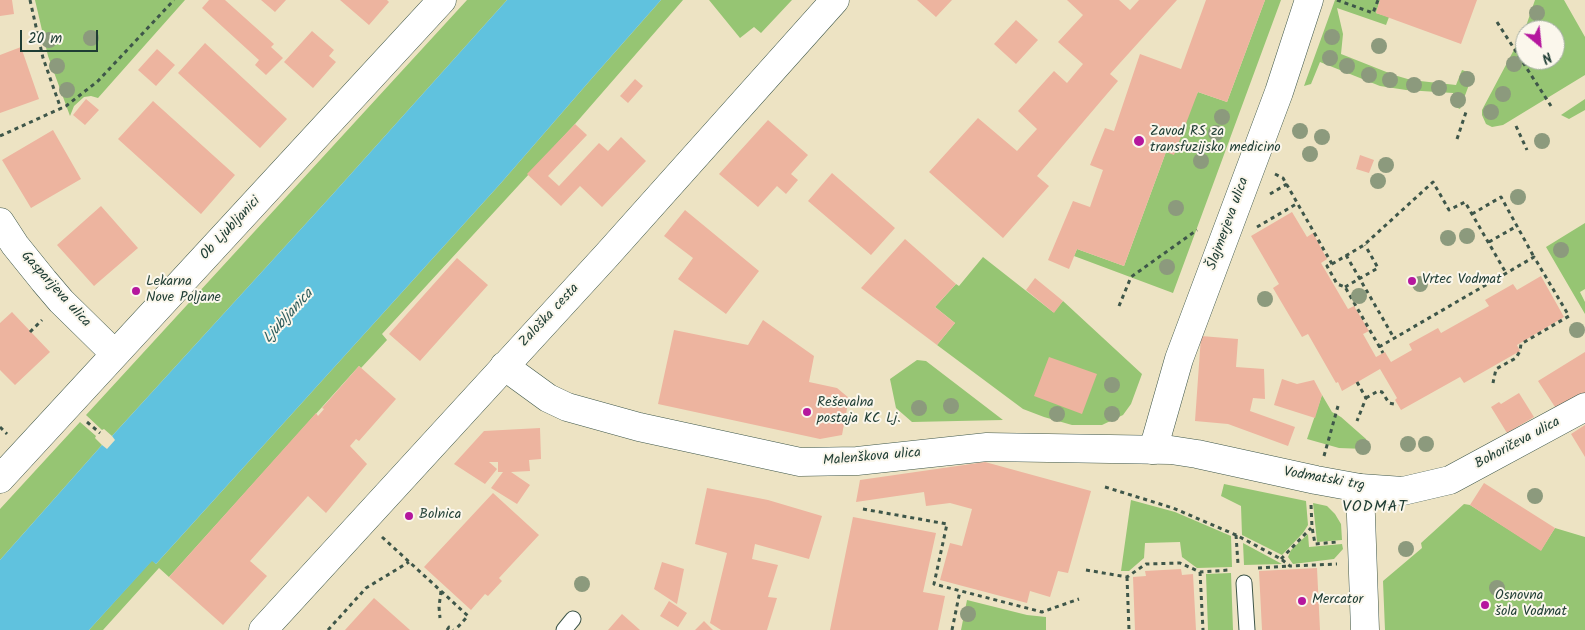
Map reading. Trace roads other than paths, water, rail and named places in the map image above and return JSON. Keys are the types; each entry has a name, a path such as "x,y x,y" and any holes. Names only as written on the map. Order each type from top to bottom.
{"street":[{"name":"Ob Ljubljanici","path":"0,479 442,0"},
{"name":"Zaloška cesta","path":"263,630 685,169 835,0"},
{"name":"Šlajmerjeva ulica","path":"1153,450 1179,359 1278,92 1308,0"},
{"name":"Gasparijeva ulica","path":"0,222 15,245 44,281 115,354"},
{"name":"Malenškova ulica","path":"504,366 548,398 567,407 639,427 800,462 858,460 987,447 1153,450 1197,454 1258,467"},
{"name":"Bohoričeva ulica","path":"1450,480 1585,407"},
{"name":"Vodmatski trg","path":"1258,467 1360,488 1403,490 1450,480"},
{"path":"1360,488 1365,630"}],"lane":[{"path":"1241,576 1247,630"}],"water":[{"name":"Ljubljanica","path":"507,0 661,0 501,183 156,564 152,561 89,630 0,630 0,560 102,445 107,449 115,440 112,436"}],"place":[{"name":"Zavod RS za transfuzijsko medicino","path":"1139,141"},
{"name":"Vrtec Vodmat","path":"1412,281"},
{"name":"Lekarna Nove Poljane","path":"136,291"},
{"name":"Reševalna postaja KC Lj.","path":"807,412"},
{"name":"Bolnica","path":"409,516"},
{"name":"Mercator","path":"1302,601"},
{"name":"Osnovna šola Vodmat","path":"1485,605"}],"district":[{"name":"VODMAT","path":"1375,508"}]}
